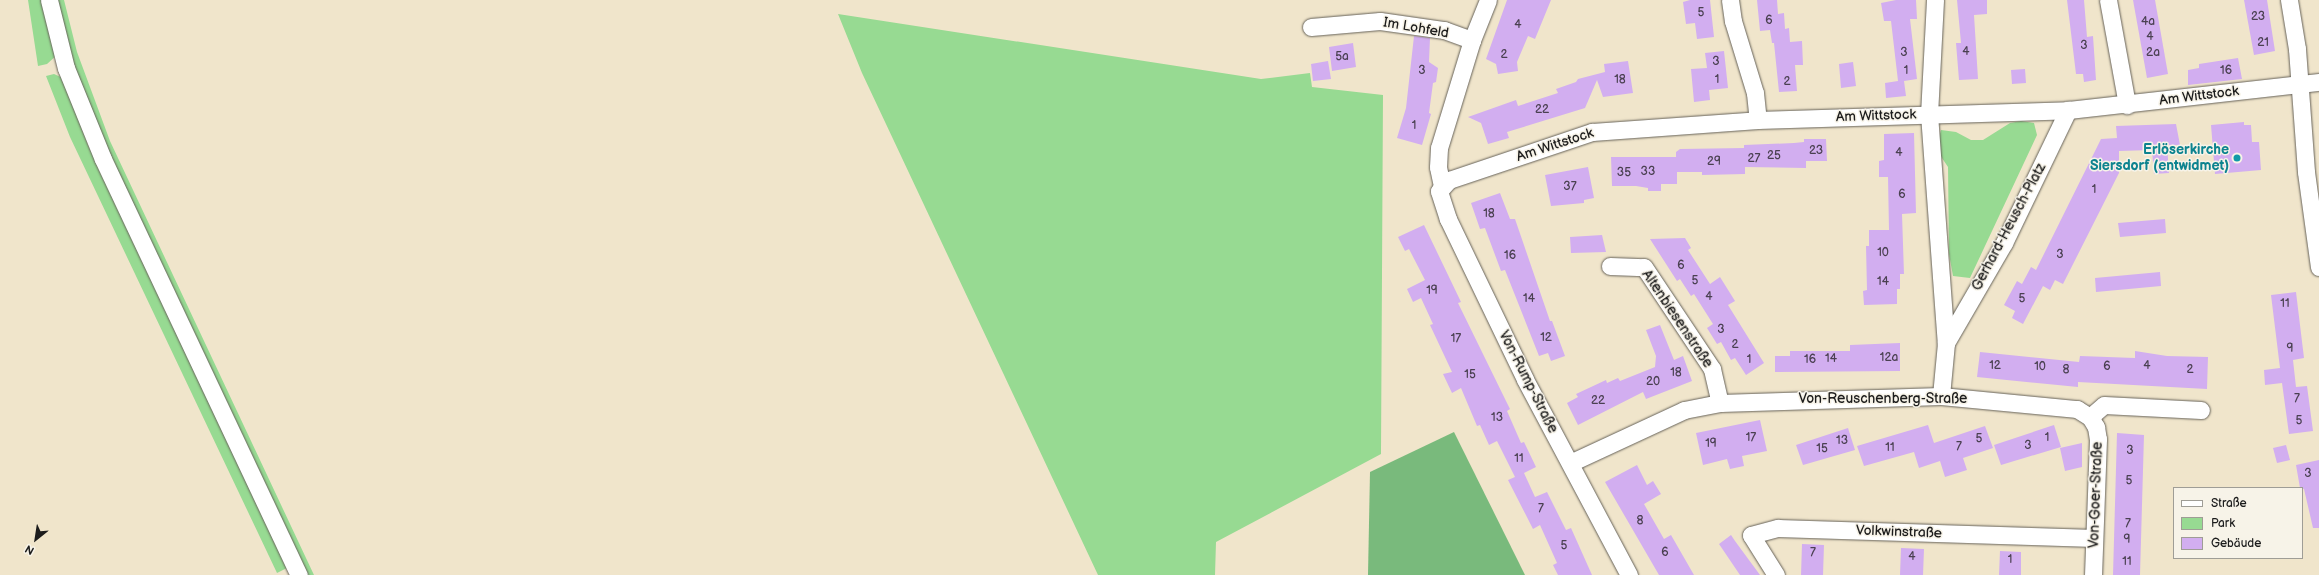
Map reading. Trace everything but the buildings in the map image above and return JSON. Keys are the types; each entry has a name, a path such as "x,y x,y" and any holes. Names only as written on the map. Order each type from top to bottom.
{"street":[{"path":"49,0 66,68 100,152 299,575"},
{"path":"1442,186 1438,166 1439,148 1472,40 1488,0"},
{"path":"1730,0 1733,21 1755,93 1758,120"},
{"name":"Gerhard-Heusch-Platz","path":"1935,0 1929,114 1946,343 1942,396"},
{"path":"2108,0 2126,105"},
{"path":"2289,0 2297,49 2306,172 2319,267"},
{"name":"Im Lohfeld","path":"1311,27 1380,21 1444,30 1472,40"},
{"name":"Am Wittstock","path":"1442,186 1449,180 1592,132 1758,120 2068,110 2126,105 2319,82"},
{"name":"Gerhard-Heusch-Platz","path":"1946,343 2004,242 2068,110"},
{"name":"Von-Rump-Straße","path":"1442,186 1439,191 1440,201 1448,219 1525,379 1629,575"},
{"name":"Altenbiesenstraße","path":"1610,266 1644,267 1712,369 1720,403"},
{"name":"Von-Reuschenberg-Straße","path":"1570,463 1684,410 1720,403 1942,396 2077,409 2090,417"},
{"path":"2090,417 2104,406 2201,410"},
{"name":"Von-Goer-Straße","path":"2090,417 2096,427 2098,439 2093,575"},
{"name":"Volkwinstraße","path":"1776,575 1751,535 1778,528 2094,538"}],"green space":[{"path":"28,0 43,0 57,55 47,64 38,66"},
{"path":"56,0 64,0 77,52 110,141 314,575 306,575 102,145 76,79"},
{"path":"838,14 1261,79 1310,73 1312,87 1383,95 1381,454 1216,542 1215,575 1098,575 862,73"},
{"path":"54,74 63,78 88,145 124,217 287,568 277,573 70,137 46,76"},
{"path":"2021,121 2034,123 2037,135 1970,278 1953,276 1949,254 1948,167 1936,149 1941,130 1956,132 1971,140 1983,140 2010,123"},
{"path":"1454,432 1525,575 1368,575 1370,472"}],"place":[{"name":"Erlöserkirche Siersdorf (entwidmet)","path":"2237,158"}]}
